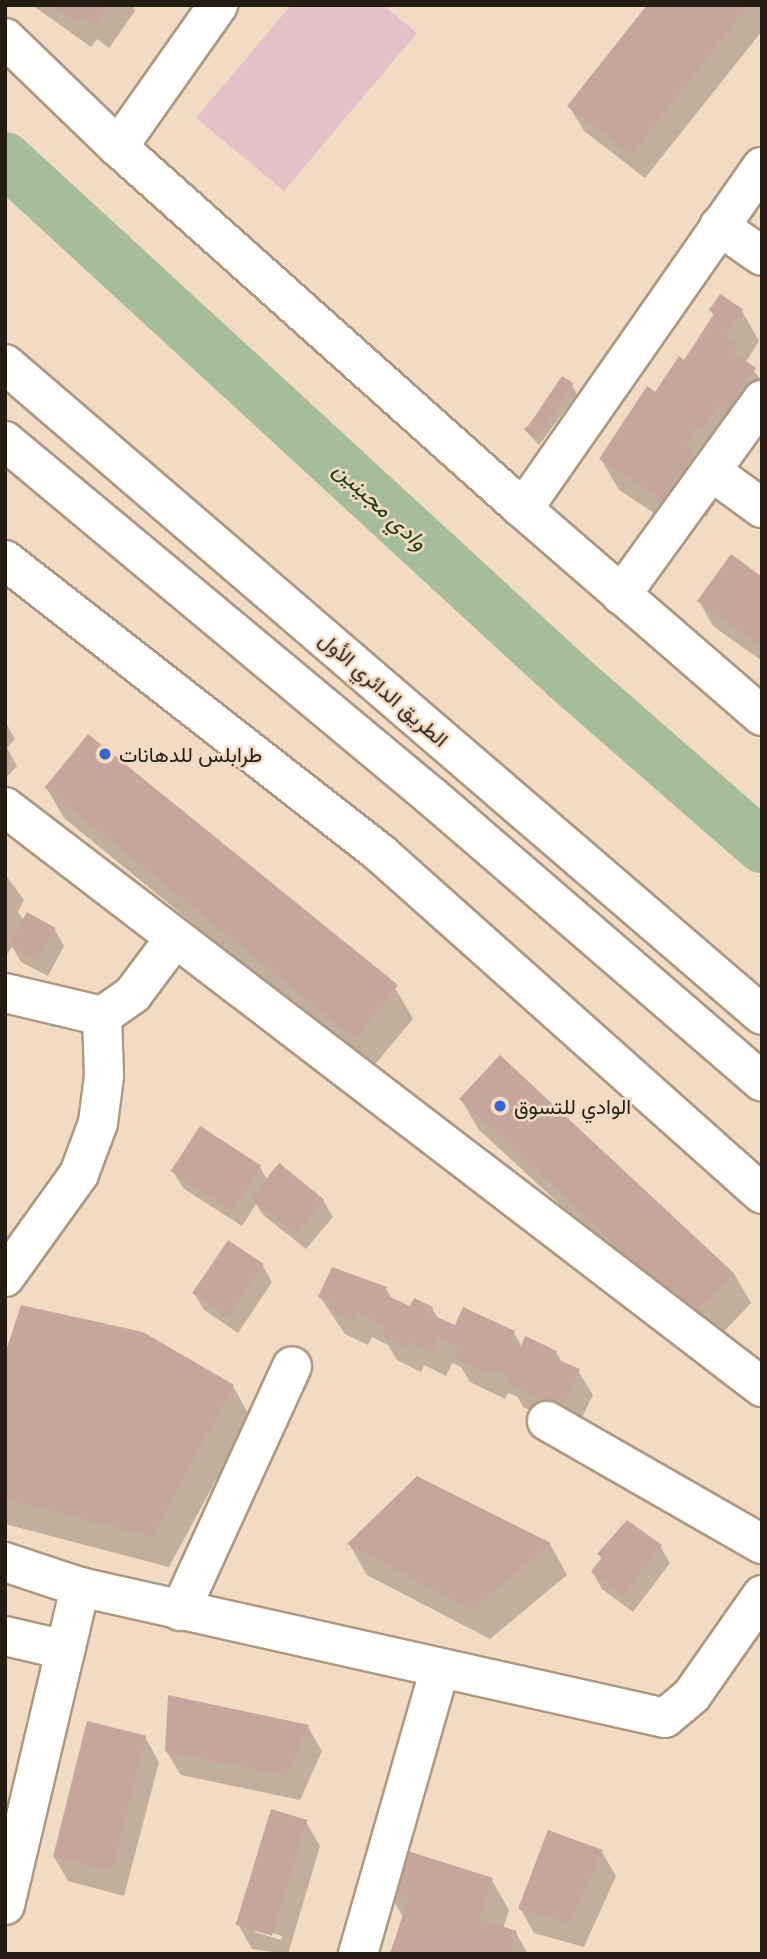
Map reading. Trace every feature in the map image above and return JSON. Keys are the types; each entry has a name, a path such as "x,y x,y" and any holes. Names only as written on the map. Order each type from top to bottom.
{"main road":[{"path":"118,147 218,5"},
{"path":"5,38 118,147 523,509 762,716"},
{"path":"523,509 762,167"},
{"path":"719,226 762,256"},
{"name":"الطريق الدائري الأول","path":"5,364 762,1015"},
{"path":"621,595 762,400"},
{"path":"5,441 452,814 762,1082"},
{"path":"711,471 762,508"},
{"path":"5,560 380,853 762,1194"},
{"path":"5,807 762,1387"},
{"path":"5,993 102,1016 133,994 175,939"},
{"path":"5,1277 79,1174 98,1123 104,1076 102,1016"},
{"path":"180,1611 292,1366"},
{"path":"547,1421 762,1544"},
{"path":"5,1562 80,1587 180,1611 439,1671 665,1718 692,1695 762,1595"},
{"path":"5,1905 80,1587"},
{"path":"5,1636 65,1650"},
{"path":"358,1954 439,1671"}],"shaded area":[{"path":"291,5 383,5 417,33 284,191 196,118"}],"building":[{"path":"51,5 108,5 95,25 82,16 77,23"},
{"path":"647,5 749,5 631,155 567,106"},
{"path":"720,294 743,309 725,336 738,345 733,353 756,368 728,410 719,405 702,430 697,427 685,444 695,450 687,463 698,471 688,487 676,479 662,500 599,459 647,386 655,392 679,356 684,360 714,314 709,310"},
{"path":"562,376 574,384 537,439 525,431"},
{"path":"731,554 762,577 762,648 697,601"},
{"path":"88,734 398,985 355,1039 45,788"},
{"path":"27,912 56,928 37,961 9,945"},
{"path":"500,1055 733,1273 692,1316 459,1099"},
{"path":"200,1126 261,1166 232,1211 171,1171"},
{"path":"279,1163 324,1200 296,1234 251,1198"},
{"path":"228,1240 264,1264 228,1317 192,1293"},
{"path":"332,1267 387,1287 384,1294 410,1306 414,1298 433,1307 430,1314 455,1325 463,1307 515,1331 511,1341 521,1346 525,1336 557,1351 554,1358 580,1369 561,1409 507,1383 510,1377 494,1370 491,1375 454,1358 458,1348 438,1339 432,1353 410,1342 407,1348 381,1336 386,1327 358,1313 354,1322 329,1310 331,1303 318,1297"},
{"path":"21,1305 143,1332 234,1385 152,1537 5,1499 5,1354"},
{"path":"417,1476 551,1543 472,1610 347,1544"},
{"path":"627,1520 662,1545 623,1596 591,1572 602,1557 597,1554"},
{"path":"168,1695 309,1725 286,1776 165,1751"},
{"path":"87,1721 146,1736 112,1872 53,1857"},
{"path":"271,1809 307,1820 272,1936 236,1925"},
{"path":"548,1830 603,1850 570,1923 518,1909"},
{"path":"398,1848 493,1878 479,1919 517,1931 510,1954 390,1954 409,1896 385,1889"}],"waterway":[{"name":"وادي مجينين","path":"5,159 567,676 762,846"}],"place":[{"name":"طرابلس للدهانات","path":"105,754"},
{"name":"الوادي للتسوق","path":"500,1106"}]}
